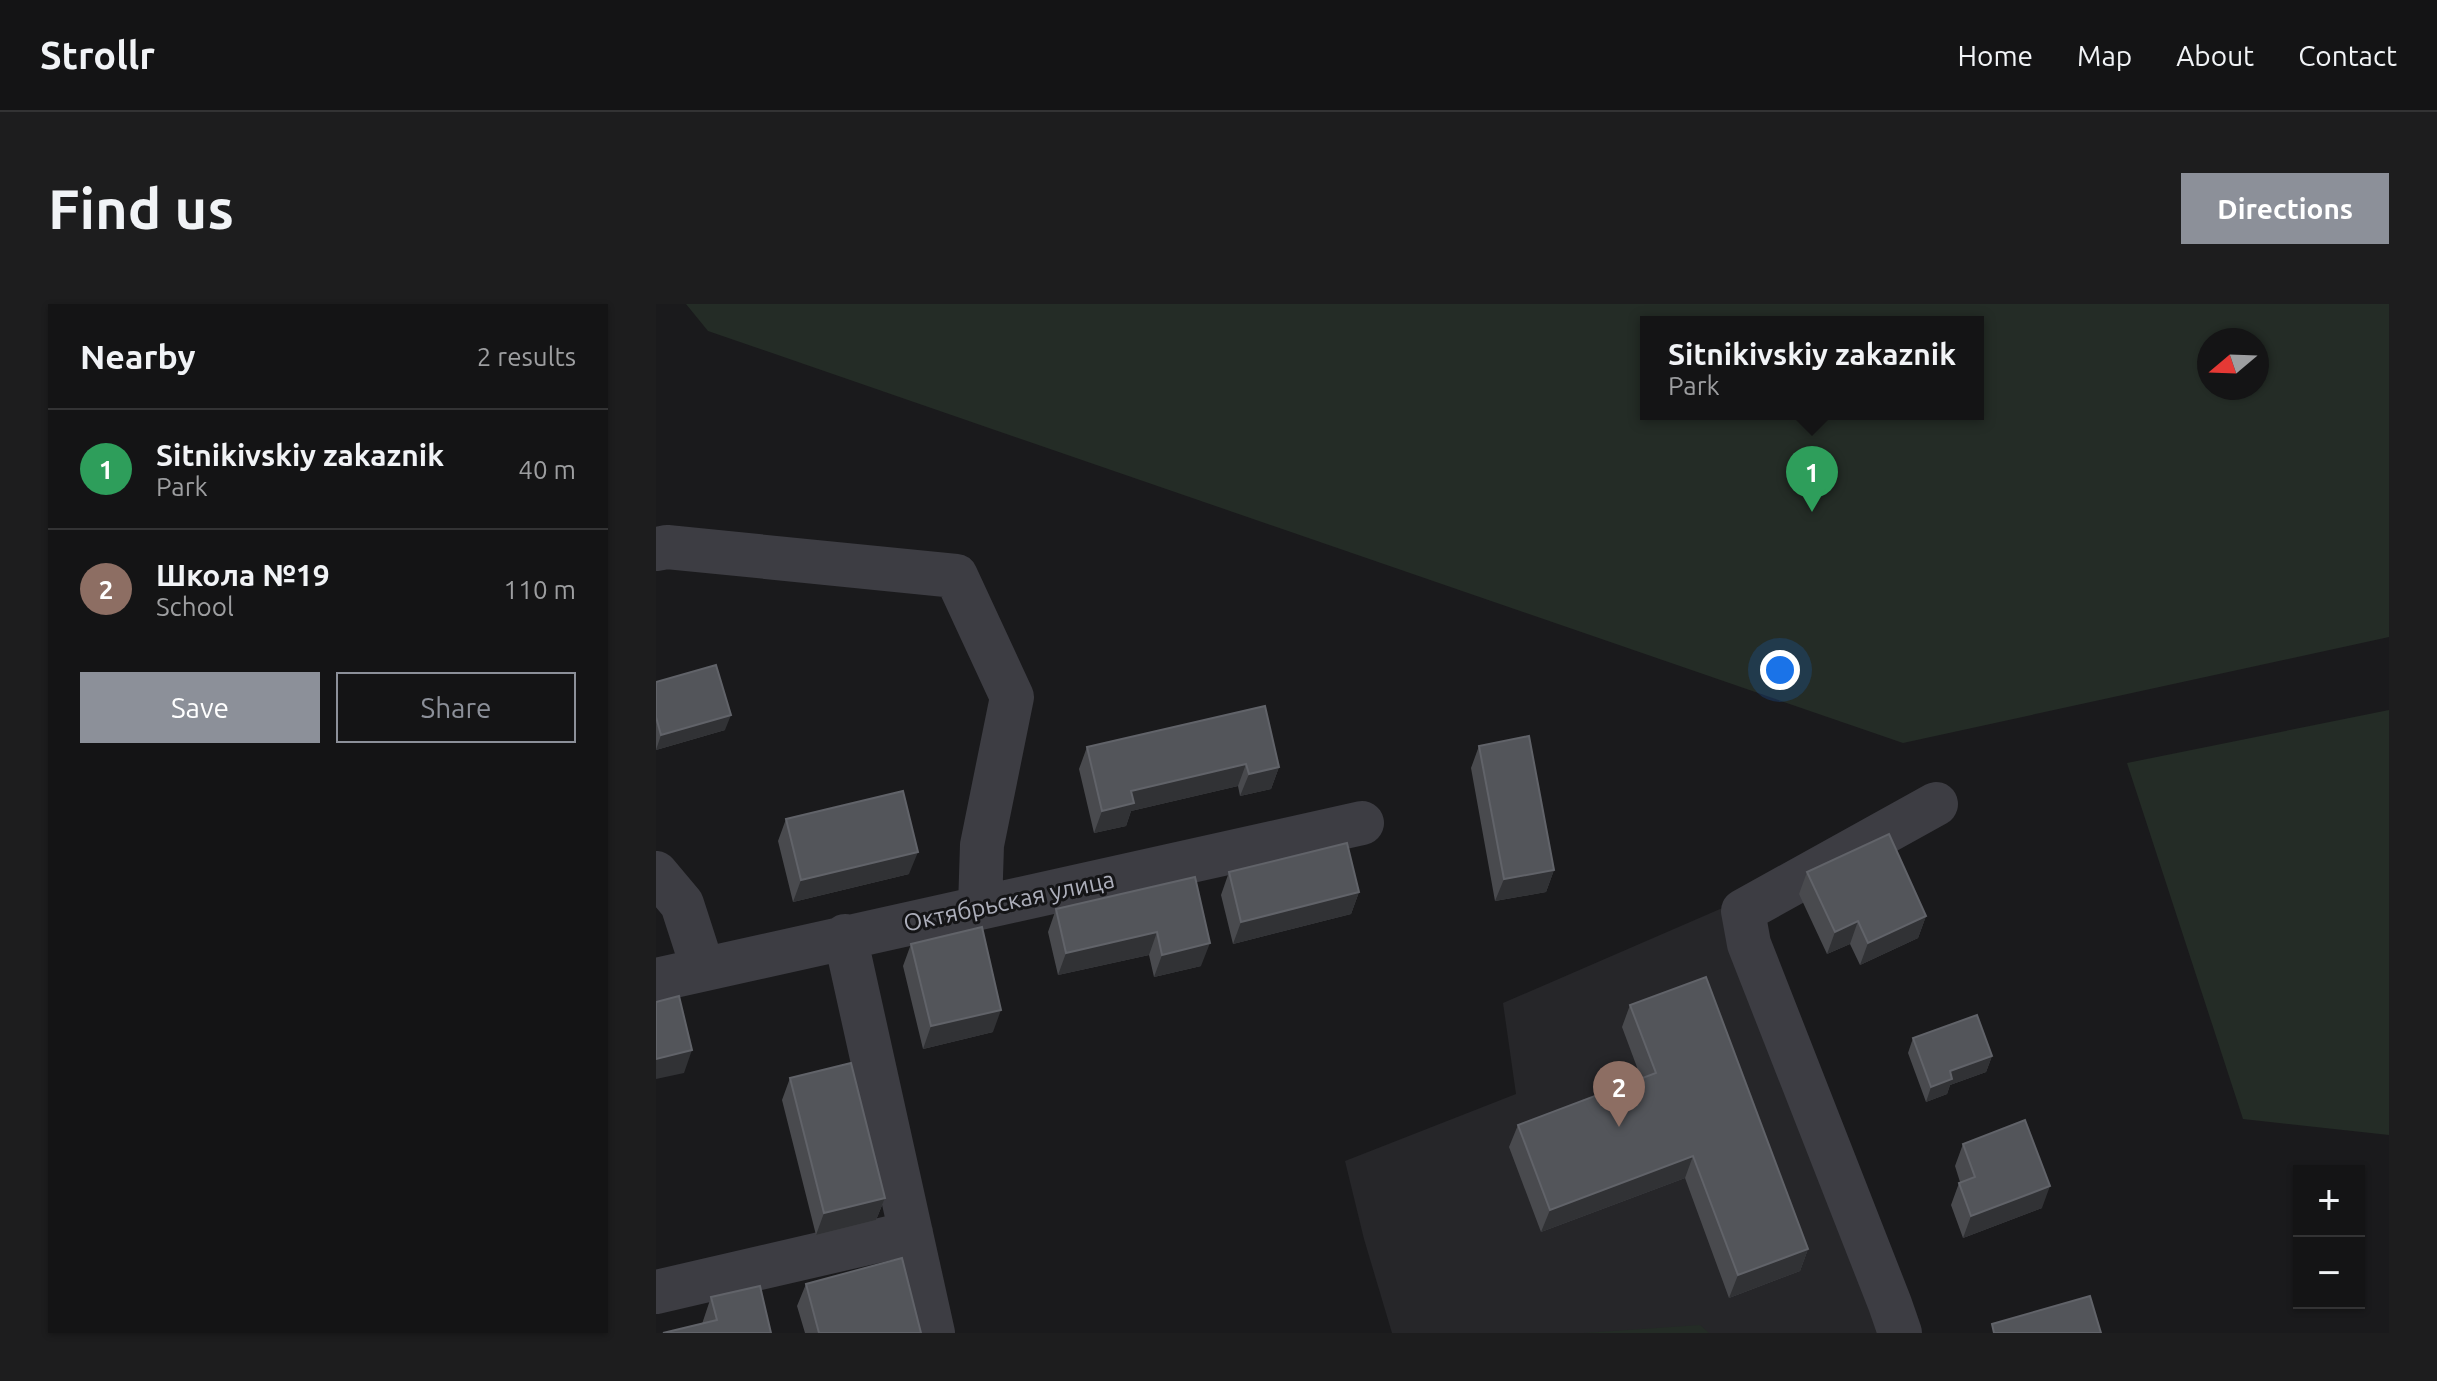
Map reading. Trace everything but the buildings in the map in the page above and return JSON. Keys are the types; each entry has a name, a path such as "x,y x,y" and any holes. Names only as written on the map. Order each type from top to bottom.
{"street":[{"path":"656,549 667,547 956,576 1012,697 982,845 980,907"},
{"path":"1900,1333 1749,944 1743,911 1936,804"},
{"name":"Октябрьская улица","path":"656,980 1362,823"},
{"path":"656,873 682,904 703,969"},
{"path":"845,936 933,1333"},
{"path":"656,1292 911,1233"}],"shaded area":[{"path":"686,304 2389,304 2389,637 1903,743 708,331"},
{"path":"2389,710 2389,1135 2243,1119 2127,763"},
{"path":"1727,906 1881,1333 1392,1333 1345,1161 1516,1094 1503,1003"},
{"path":"1700,1325 1709,1333 1584,1333"}],"place":[{"name":"Sitnikivskiy zakaznik","path":"1812,512"},
{"name":"Школа №19","path":"1619,1127"}]}
